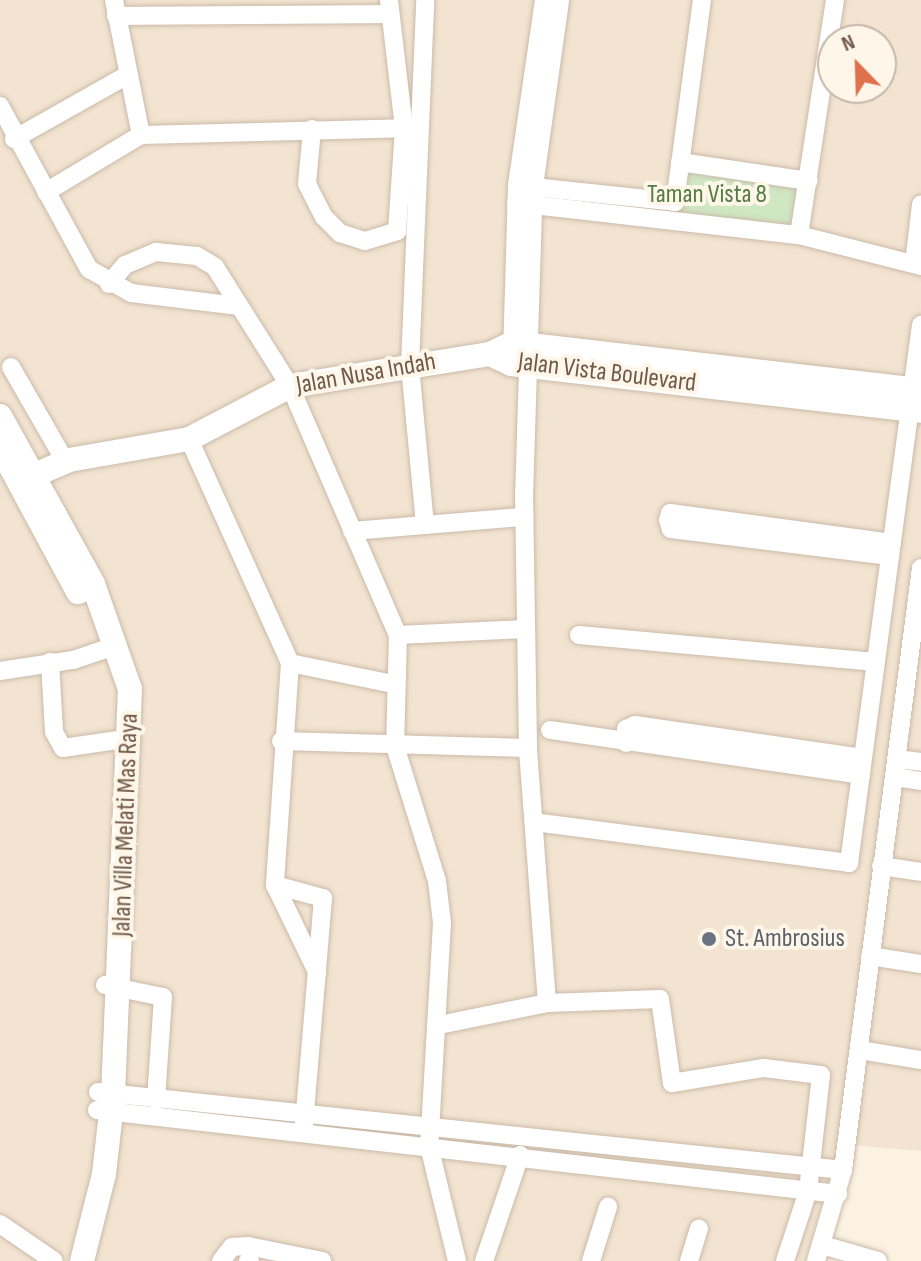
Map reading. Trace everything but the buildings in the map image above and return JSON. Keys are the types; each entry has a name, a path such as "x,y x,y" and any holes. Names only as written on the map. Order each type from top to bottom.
{"street":[{"path":"425,0 410,365 425,525"},
{"path":"544,0 525,195 515,354 524,517 528,748 547,1003"},
{"path":"525,195 560,0"},
{"path":"525,195 672,204 702,0"},
{"path":"799,235 835,0"},
{"path":"141,135 126,76 115,8 389,7 404,128 397,231 365,241 340,233 312,199 312,129"},
{"path":"14,139 126,76"},
{"path":"0,106 14,139 89,269 109,284 239,306"},
{"path":"46,192 141,135 404,128"},
{"path":"680,162 809,181"},
{"path":"525,195 799,235 917,265 921,204"},
{"path":"109,284 141,255 197,256 215,267 290,386 398,635 393,684 395,746 437,881 439,1025 429,1146 457,1261"},
{"path":"534,822 849,863 891,550 917,400 921,325"},
{"name":"Jalan Nusa Indah","path":"29,477 65,461 189,439 290,386 410,365 515,354"},
{"name":"Jalan Vista Boulevard","path":"515,354 917,400"},
{"path":"11,367 65,461"},
{"name":"Jalan Villa Melati Mas Raya","path":"0,416 111,647 133,736 104,1103 85,1207 66,1259"},
{"path":"189,439 290,663 281,741 275,885 317,972"},
{"name":"Jalan Villa Melati Mas Raya","path":"0,447 29,477"},
{"path":"670,513 891,550 671,529 668,520 670,513"},
{"path":"352,531 524,517"},
{"path":"878,1261 819,1253 843,1170 881,866 913,672 921,569"},
{"path":"398,635 525,629"},
{"path":"579,635 876,662"},
{"path":"0,671 111,647"},
{"name":"Jalan Villa Melati Mas Raya","path":"111,647 118,740 112,986"},
{"path":"50,662 54,732 63,748 118,740"},
{"path":"290,663 393,684"},
{"path":"550,730 626,743 626,729 635,725 862,767"},
{"path":"281,741 528,748"},
{"path":"896,768 921,762"},
{"path":"896,768 921,781"},
{"path":"881,866 921,872"},
{"path":"275,885 323,898 305,1124"},
{"path":"870,956 921,964"},
{"path":"112,986 164,997 156,1100"},
{"path":"439,1025 547,1003 660,999 672,1083 764,1068 821,1075 808,1191 785,1261"},
{"path":"860,1050 921,1060"},
{"path":"104,1103 156,1100 429,1146 838,1194"},
{"path":"104,1103 305,1124 430,1126 843,1170"},
{"path":"484,1261 520,1155"},
{"path":"591,1261 608,1207"},
{"path":"0,1224 66,1259"},
{"path":"689,1261 699,1229"},
{"path":"221,1261 232,1247 248,1246 322,1261"}],"shaded area":[{"path":"0,0 921,0 921,1151 839,1144 805,1261 0,1261"}],"green space":[{"name":"Taman Vista 8","path":"680,162 809,181 799,235 672,220"}],"place":[{"name":"St. Ambrosius","path":"709,939"}]}
